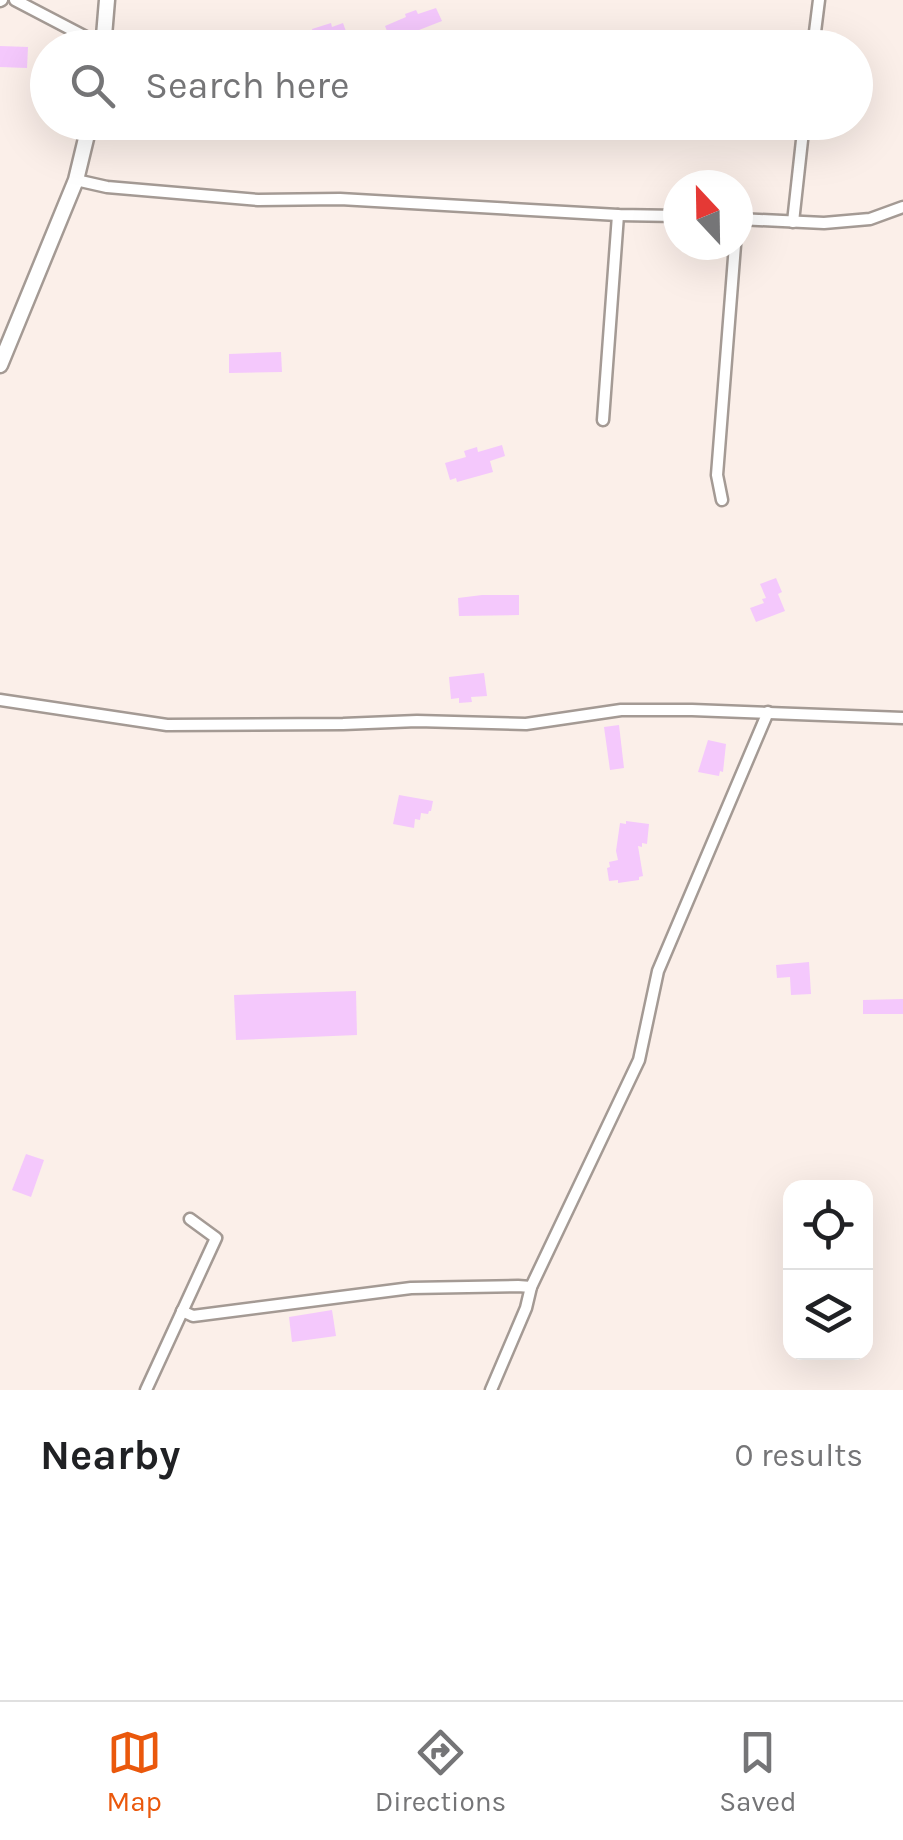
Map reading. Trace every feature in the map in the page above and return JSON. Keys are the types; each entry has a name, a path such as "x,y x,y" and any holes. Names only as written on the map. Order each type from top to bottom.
{"street":[{"path":"15,0 71,30"},
{"path":"104,30 107,0"},
{"path":"815,30 819,0"},
{"path":"0,365 76,180 86,140"},
{"path":"792,222 802,140"},
{"path":"76,180 107,187 258,200 358,200 663,216"},
{"path":"753,220 824,223 870,219 903,207"},
{"path":"603,420 618,215"},
{"path":"722,500 717,476 734,260"},
{"path":"0,700 166,725 417,721 526,724 621,710 903,718"},
{"path":"491,1390 531,1288 640,1060 658,971 768,712"},
{"path":"146,1390 216,1238 190,1219"},
{"path":"182,1311 193,1316 411,1288 531,1288"}],"building":[{"path":"436,8 442,21 419,30 387,30 385,26 406,17 405,14 416,10 418,14"},
{"path":"343,23 346,30 312,30"},
{"path":"0,46 28,47 27,68 0,67"},
{"path":"281,352 282,372 229,373 229,354"},
{"path":"502,445 505,456 490,461 493,472 457,482 456,478 450,480 445,463 466,457 464,451 477,447 478,452"},
{"path":"776,578 785,611 756,622 750,608 764,603 762,599 766,598 760,584"},
{"path":"519,595 519,615 459,616 458,598"},
{"path":"484,673 487,696 471,697 472,702 451,699 449,677"},
{"path":"619,725 624,768 610,770 604,727"},
{"path":"708,740 726,744 723,772 719,776 698,772"},
{"path":"399,795 433,801 428,814 421,813 420,820 415,819 414,828 393,824"},
{"path":"620,823 649,824 647,844 638,846 643,876 618,883 609,881 607,868 609,862 618,860"},
{"path":"809,962 811,994 791,995 790,977 777,978 776,965"},
{"path":"356,991 357,1035 236,1040 234,995"},
{"path":"903,999 903,1014 863,1014 863,1000"},
{"path":"26,1154 44,1160 31,1197 12,1190"},
{"path":"332,1310 336,1336 292,1342 289,1317"}]}
